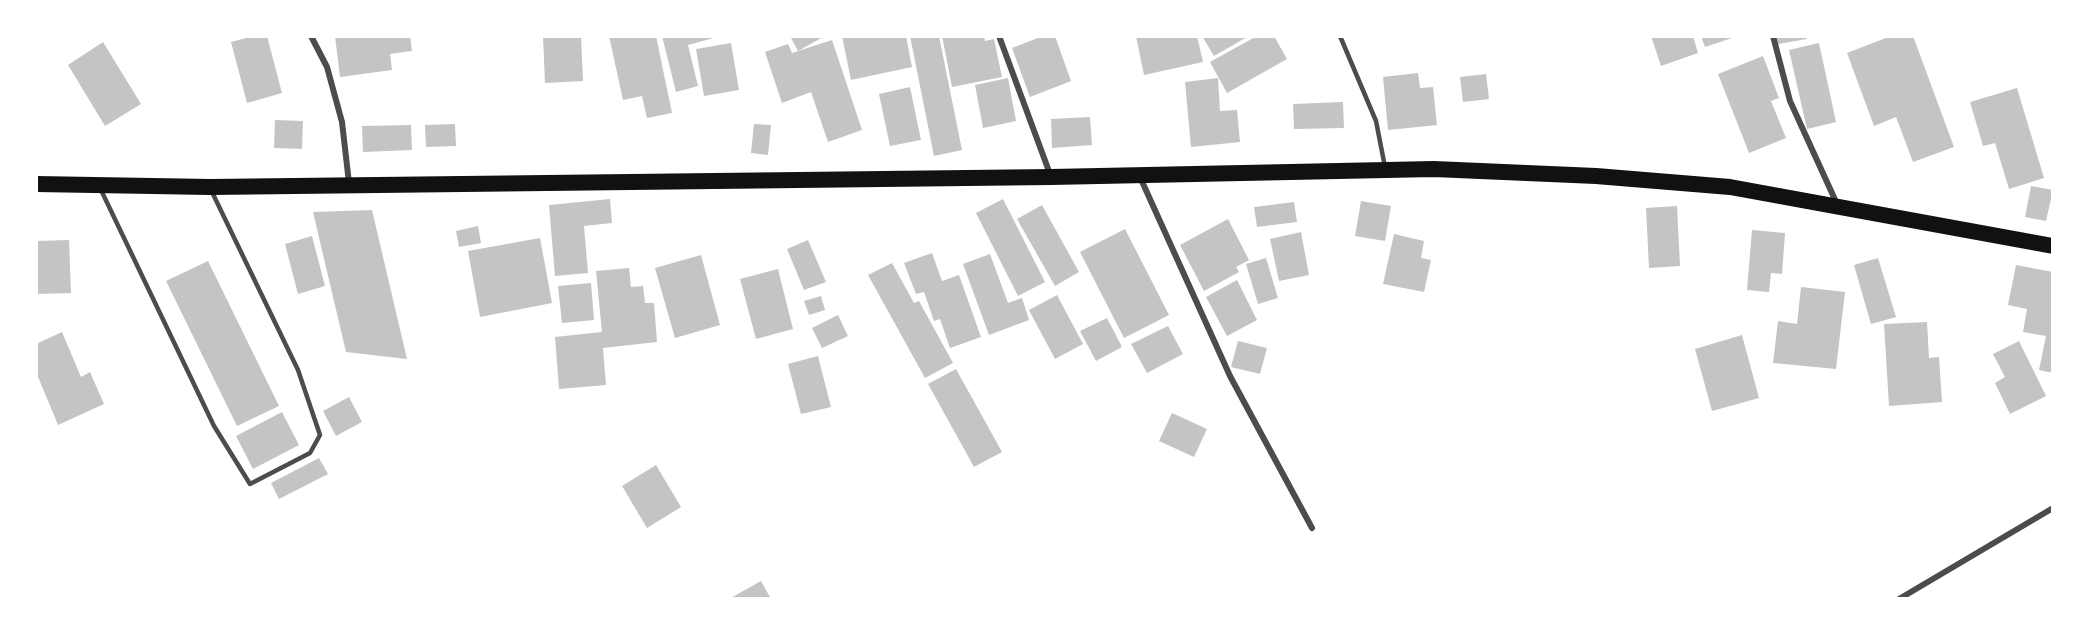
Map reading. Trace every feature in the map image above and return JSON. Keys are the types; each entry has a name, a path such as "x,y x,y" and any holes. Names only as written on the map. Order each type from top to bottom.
{"highway":[{"path":"36,184 210,187 349,183 1051,177 1434,169 1730,187 1838,205 1990,237 2053,246"}],"street":[{"path":"311,36 327,67 342,122 349,183"},
{"path":"999,36 1051,177"},
{"path":"1773,36 1790,101 1838,205"},
{"path":"1138,174 1230,376 1312,528"},
{"path":"1899,599 2053,508"}],"lane":[{"path":"1340,36 1376,121 1386,170"},
{"path":"98,185 214,426 250,484 310,453 320,435 298,370 210,187"}],"building":[{"path":"254,36 267,36 282,93 247,103 231,42"},
{"path":"335,36 410,36 412,51 390,54 392,70 340,77"},
{"path":"543,36 581,36 583,81 545,83"},
{"path":"609,36 656,36 672,113 647,118 642,96 623,100"},
{"path":"662,36 721,36 688,45 698,86 676,92"},
{"path":"790,36 825,36 798,51"},
{"path":"842,36 906,36 912,67 851,80"},
{"path":"910,36 939,36 962,150 934,156"},
{"path":"942,36 984,36 985,41 994,39 1002,77 952,87"},
{"path":"1043,36 1055,36 1071,81 1030,97 1012,48"},
{"path":"1136,36 1197,36 1203,62 1144,75"},
{"path":"1202,36 1249,36 1214,56"},
{"path":"1257,36 1274,36 1287,59 1227,93 1210,62"},
{"path":"1651,36 1693,36 1698,53 1661,66"},
{"path":"1701,36 1738,36 1705,47"},
{"path":"1776,36 1806,36 1807,39 1778,44"},
{"path":"1891,36 1913,36 1954,147 1913,162 1896,117 1874,126 1847,53"},
{"path":"832,40 862,130 828,142 811,92 782,103 765,52 788,44 792,53"},
{"path":"103,42 141,104 105,126 68,65"},
{"path":"731,43 739,90 704,96 696,49"},
{"path":"1819,43 1836,122 1807,129 1789,50"},
{"path":"1763,56 1779,98 1771,101 1786,138 1749,153 1718,74"},
{"path":"1418,73 1420,88 1433,87 1437,125 1388,130 1383,77"},
{"path":"1486,74 1489,99 1463,102 1460,77"},
{"path":"1008,78 1016,121 983,128 975,85"},
{"path":"1218,78 1220,111 1237,110 1240,142 1191,147 1185,82"},
{"path":"910,87 921,140 890,146 879,94"},
{"path":"2017,88 2044,178 2009,189 1995,143 1983,146 1970,102"},
{"path":"1343,102 1344,128 1294,129 1293,104"},
{"path":"1090,117 1092,145 1052,148 1051,119"},
{"path":"275,120 303,121 302,149 274,148"},
{"path":"455,124 456,146 426,147 425,125"},
{"path":"754,124 771,125 768,155 751,153"},
{"path":"411,125 412,150 363,152 362,126"},
{"path":"2031,186 2053,190 2046,221 2025,217"},
{"path":"610,199 612,223 584,226 588,273 555,276 549,205"},
{"path":"1003,199 1045,282 1018,296 976,213"},
{"path":"1361,201 1391,206 1385,241 1355,236"},
{"path":"1294,202 1297,222 1257,227 1254,207"},
{"path":"1042,205 1079,272 1055,286 1017,219"},
{"path":"1677,206 1680,266 1649,268 1646,208"},
{"path":"372,210 407,359 346,352 313,212"},
{"path":"1228,219 1249,260 1236,267 1239,272 1204,291 1180,245"},
{"path":"478,226 481,243 459,247 456,231"},
{"path":"1125,229 1169,315 1124,338 1080,252"},
{"path":"1752,230 1785,233 1782,274 1771,273 1769,292 1747,290"},
{"path":"1301,232 1309,275 1279,281 1270,239"},
{"path":"1394,234 1424,241 1421,258 1431,260 1424,292 1383,284"},
{"path":"312,236 325,286 298,294 285,244"},
{"path":"540,238 552,303 480,317 468,251"},
{"path":"69,240 71,293 36,294 36,241"},
{"path":"808,240 826,282 804,290 787,249"},
{"path":"932,253 942,281 959,275 981,337 950,348 940,319 934,321 924,292 916,294 904,263"},
{"path":"990,254 1008,303 1022,298 1029,320 989,335 963,264"},
{"path":"701,255 720,325 675,338 655,268"},
{"path":"1266,258 1278,298 1258,304 1246,264"},
{"path":"1878,258 1896,317 1871,324 1854,265"},
{"path":"208,261 279,406 237,426 166,281"},
{"path":"892,263 914,303 919,301 953,363 925,378 868,275"},
{"path":"2016,265 2053,272 2053,373 2039,370 2046,336 2023,332 2027,309 2008,305"},
{"path":"629,268 631,287 643,286 645,303 654,303 657,342 603,348 606,385 559,389 555,337 602,332 596,271"},
{"path":"778,269 793,329 756,339 740,279"},
{"path":"1237,280 1257,320 1227,336 1206,297"},
{"path":"591,283 594,320 562,323 558,286"},
{"path":"1801,287 1845,292 1836,369 1773,363 1778,321 1797,324"},
{"path":"1057,295 1083,344 1055,359 1029,310"},
{"path":"821,296 825,310 809,315 804,301"},
{"path":"838,315 848,336 822,348 812,328"},
{"path":"1107,318 1122,347 1096,361 1080,331"},
{"path":"1927,322 1929,358 1939,357 1942,402 1889,406 1884,324"},
{"path":"1168,326 1183,354 1147,373 1131,344"},
{"path":"62,332 81,377 90,372 104,404 58,425 36,372 36,344"},
{"path":"1742,335 1759,398 1712,411 1695,349"},
{"path":"1238,341 1267,348 1260,374 1231,367"},
{"path":"2019,341 2046,396 2010,414 1995,383 2005,377 1993,354"},
{"path":"818,356 831,407 801,414 788,364"},
{"path":"956,369 1002,452 974,467 928,384"},
{"path":"349,397 362,422 336,436 323,411"},
{"path":"282,412 299,445 253,469 236,436"},
{"path":"1172,413 1207,429 1194,457 1159,441"},
{"path":"319,458 328,474 279,499 271,483"},
{"path":"656,465 681,507 647,528 622,486"},
{"path":"761,581 771,599 729,599"}]}
